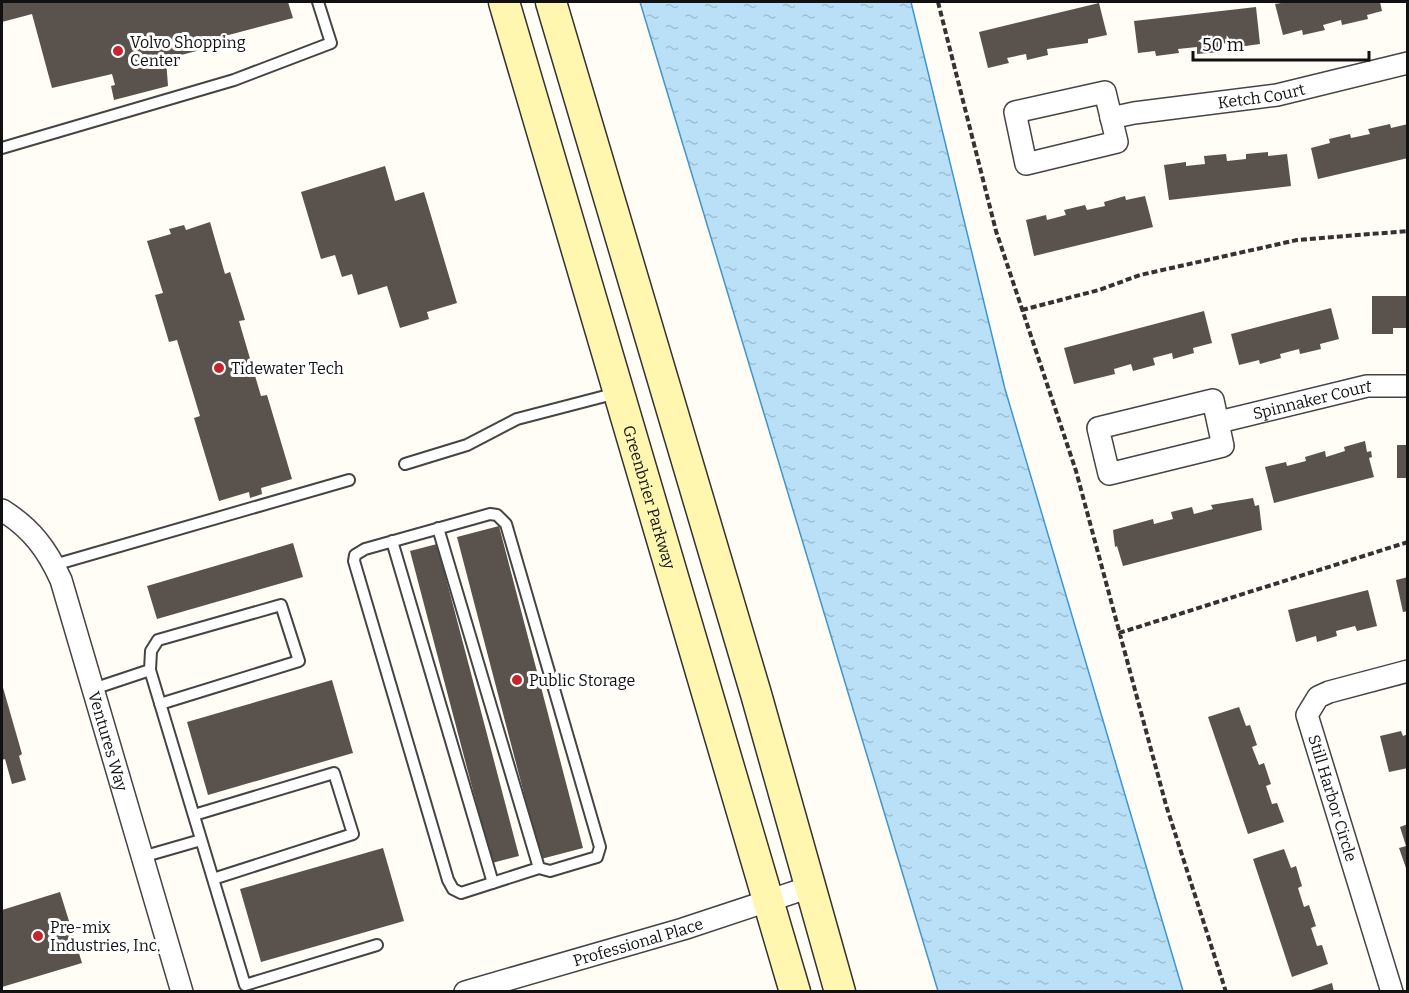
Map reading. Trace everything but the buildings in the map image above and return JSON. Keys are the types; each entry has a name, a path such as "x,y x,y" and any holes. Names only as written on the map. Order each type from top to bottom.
{"main road":[{"name":"Greenbrier Parkway","path":"504,2 795,992"},
{"path":"551,2 756,694 840,992"}],"street":[{"name":"Ketch Court","path":"1111,118 1277,95 1407,63"},
{"path":"1105,92 1111,118 1117,142 1026,164 1015,112 1105,92"},
{"name":"Spinnaker Court","path":"1219,422 1367,386 1407,386"},
{"path":"1213,400 1219,422 1223,446 1108,474 1098,428 1213,400"},
{"name":"Ventures Way","path":"2,510 32,532 54,565 182,992"},
{"name":"Still Harbor Circle","path":"1392,992 1307,715 1318,697 1329,692 1407,671"},
{"name":"Professional Place","path":"465,992 683,929 810,887"}],"lane":[{"path":"2,148 234,80 331,43 318,2"},
{"path":"405,464 467,445 517,419 619,393"},
{"path":"54,565 349,480"},
{"path":"490,514 497,515 506,524 600,847 597,857 550,871 539,868 461,893 453,889 448,880 355,569 355,555 359,551 438,528 490,514"},
{"path":"438,528 539,868"},
{"path":"392,541 493,883"},
{"path":"160,704 299,661 281,605 158,640 151,651 150,670 160,704 194,815 245,985 377,945"},
{"path":"93,689 150,670"},
{"path":"194,815 334,773 353,834 213,879"},
{"path":"142,857 201,840"}],"path":[{"path":"938,2 996,231 1076,471 1166,805 1227,992"},
{"path":"1022,310 1100,290 1140,275 1297,240 1407,231"},
{"path":"1119,633 1407,542"}],"water":[{"path":"640,2 911,2 1005,389 1183,991 938,991"}],"place":[{"name":"Volvo Shopping Center","path":"118,51"},
{"name":"Tidewater Tech","path":"219,368"},
{"name":"Public Storage","path":"517,680"},
{"name":"Pre-mix Industries, Inc.","path":"38,936"}]}
